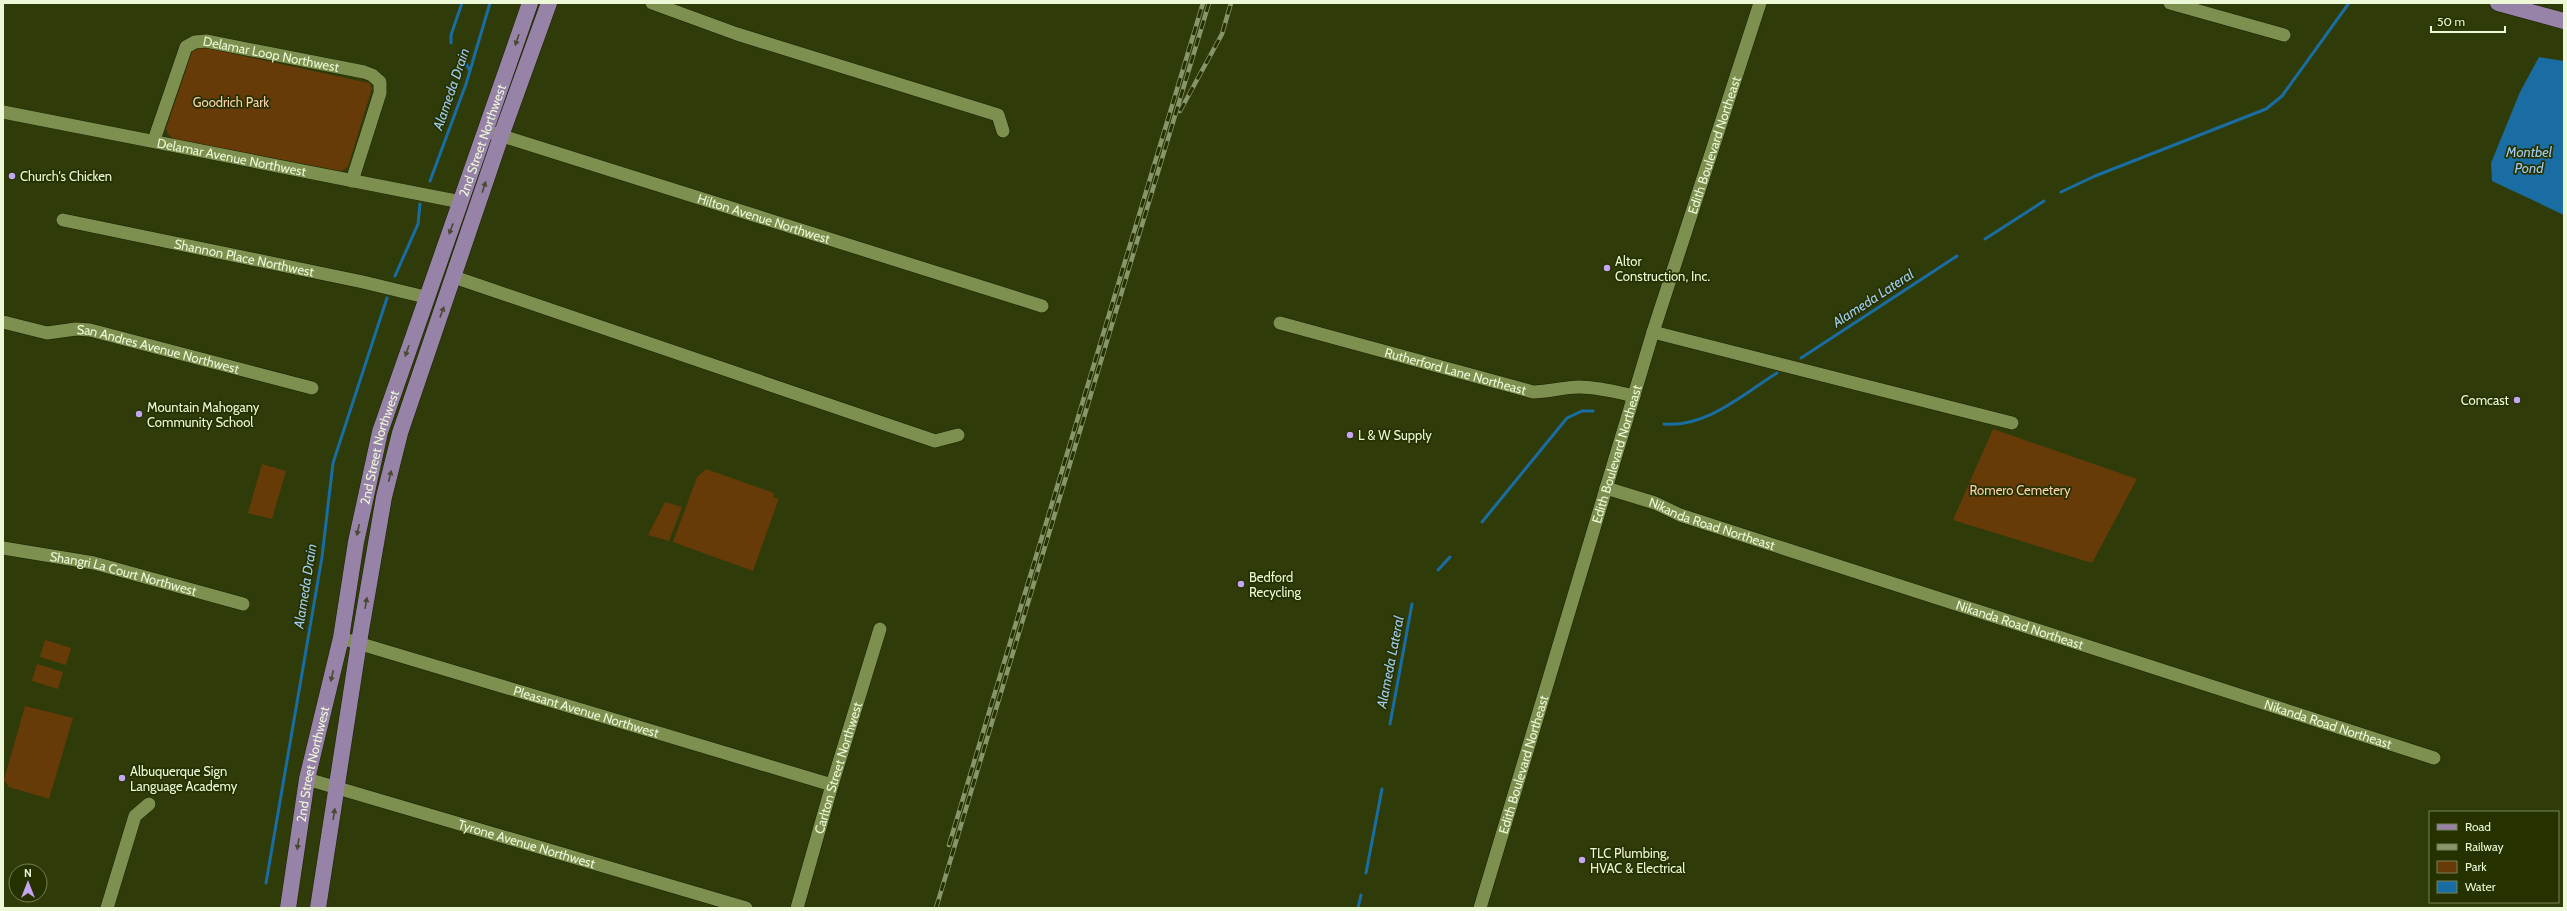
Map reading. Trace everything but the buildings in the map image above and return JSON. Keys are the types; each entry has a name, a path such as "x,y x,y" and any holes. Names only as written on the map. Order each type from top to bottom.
{"main road":[{"name":"2nd Street Northwest","path":"318,908 338,787 359,642 384,498 400,433 454,277 530,3"},
{"name":"2nd Street Northwest","path":"288,908 307,779 341,638 356,542 380,432 425,297 461,202 494,133 549,3"},
{"path":"2498,3 2564,21"}],"street":[{"path":"652,3 737,34 998,115 1003,131"},
{"name":"Edith Boulevard Northeast","path":"1480,908 1653,332 1760,3"},
{"path":"2170,3 2217,9 2284,35"},
{"name":"Delamar Loop Northwest","path":"154,140 186,47 196,42 206,41 364,72 372,75 380,82 380,93 352,181"},
{"name":"Delamar Avenue Northwest","path":"3,112 154,140 461,202"},
{"name":"Hilton Avenue Northwest","path":"494,133 1042,306"},
{"name":"Shannon Place Northwest","path":"63,220 363,282 425,297"},
{"path":"454,277 935,441 958,435"},
{"name":"San Andres Avenue Northwest","path":"3,322 48,333 76,329 90,330 312,388"},
{"name":"Rutherford Lane Northeast","path":"1280,323 1533,392 1550,392 1579,387 1611,390 1634,396"},
{"path":"1653,332 2012,424"},
{"name":"Nikanda Road Northeast","path":"1606,488 1655,503 1687,517 2434,758"},
{"name":"Shangri La Court Northwest","path":"3,548 94,562 243,604"},
{"name":"Carlton Street Northwest","path":"797,908 832,784 880,629"},
{"name":"Pleasant Avenue Northwest","path":"341,638 359,642 832,784"},
{"name":"Tyrone Avenue Northwest","path":"307,779 746,908"},
{"path":"107,908 135,816 149,804"}],"green space":[{"name":"Goodrich Park","path":"202,47 369,83 372,88 348,167 341,171 174,139 168,134 166,129 192,52"},
{"name":"Romero Cemetery","path":"1993,429 2137,479 2092,563 1953,520"},
{"path":"262,464 286,471 272,519 248,513"},
{"path":"706,469 774,493 773,497 778,499 780,495 753,571 673,542 697,477"},
{"path":"665,502 682,507 669,541 648,535"},
{"path":"45,640 71,648 66,665 40,657"},
{"path":"37,664 63,672 58,689 32,681"},
{"path":"25,706 73,718 49,799 9,787 4,780"}],"water":[{"name":"Montbel Pond","path":"2539,57 2564,61 2564,215 2492,181 2491,163 2520,92"}],"waterway":[{"path":"451,43 451,35 462,3"},
{"name":"Alameda Drain","path":"430,181 466,84 490,3"},
{"path":"2061,192 2095,176 2266,109 2282,96 2349,3"},
{"path":"465,62 469,69"},
{"path":"1985,239 2044,201"},
{"name":"Alameda Drain","path":"395,276 418,224 420,204"},
{"name":"Alameda Lateral","path":"1801,358 1957,256"},
{"name":"Alameda Drain","path":"266,883 322,557 333,463 387,298"},
{"path":"1664,424 1680,424 1695,421 1709,415 1724,408 1777,373"},
{"path":"1482,522 1567,418 1582,411 1593,411"},
{"path":"1438,570 1450,557"},
{"name":"Alameda Lateral","path":"1390,724 1412,604"},
{"path":"1366,873 1382,789"},
{"path":"1358,908 1361,895"}],"railway":[{"path":"949,845 1203,3"},
{"path":"936,908 1209,3"},
{"path":"1180,111 1222,34 1231,3"}],"place":[{"name":"Church's Chicken","path":"12,176"},
{"name":"Altor Construction, Inc.","path":"1607,268"},
{"name":"Comcast","path":"2517,400"},
{"name":"Mountain Mahogany Community School","path":"139,414"},
{"name":"L & W Supply","path":"1350,435"},
{"name":"Bedford Recycling","path":"1241,584"},
{"name":"Albuquerque Sign Language Academy","path":"122,778"},
{"name":"TLC Plumbing, HVAC & Electrical","path":"1582,860"}]}
